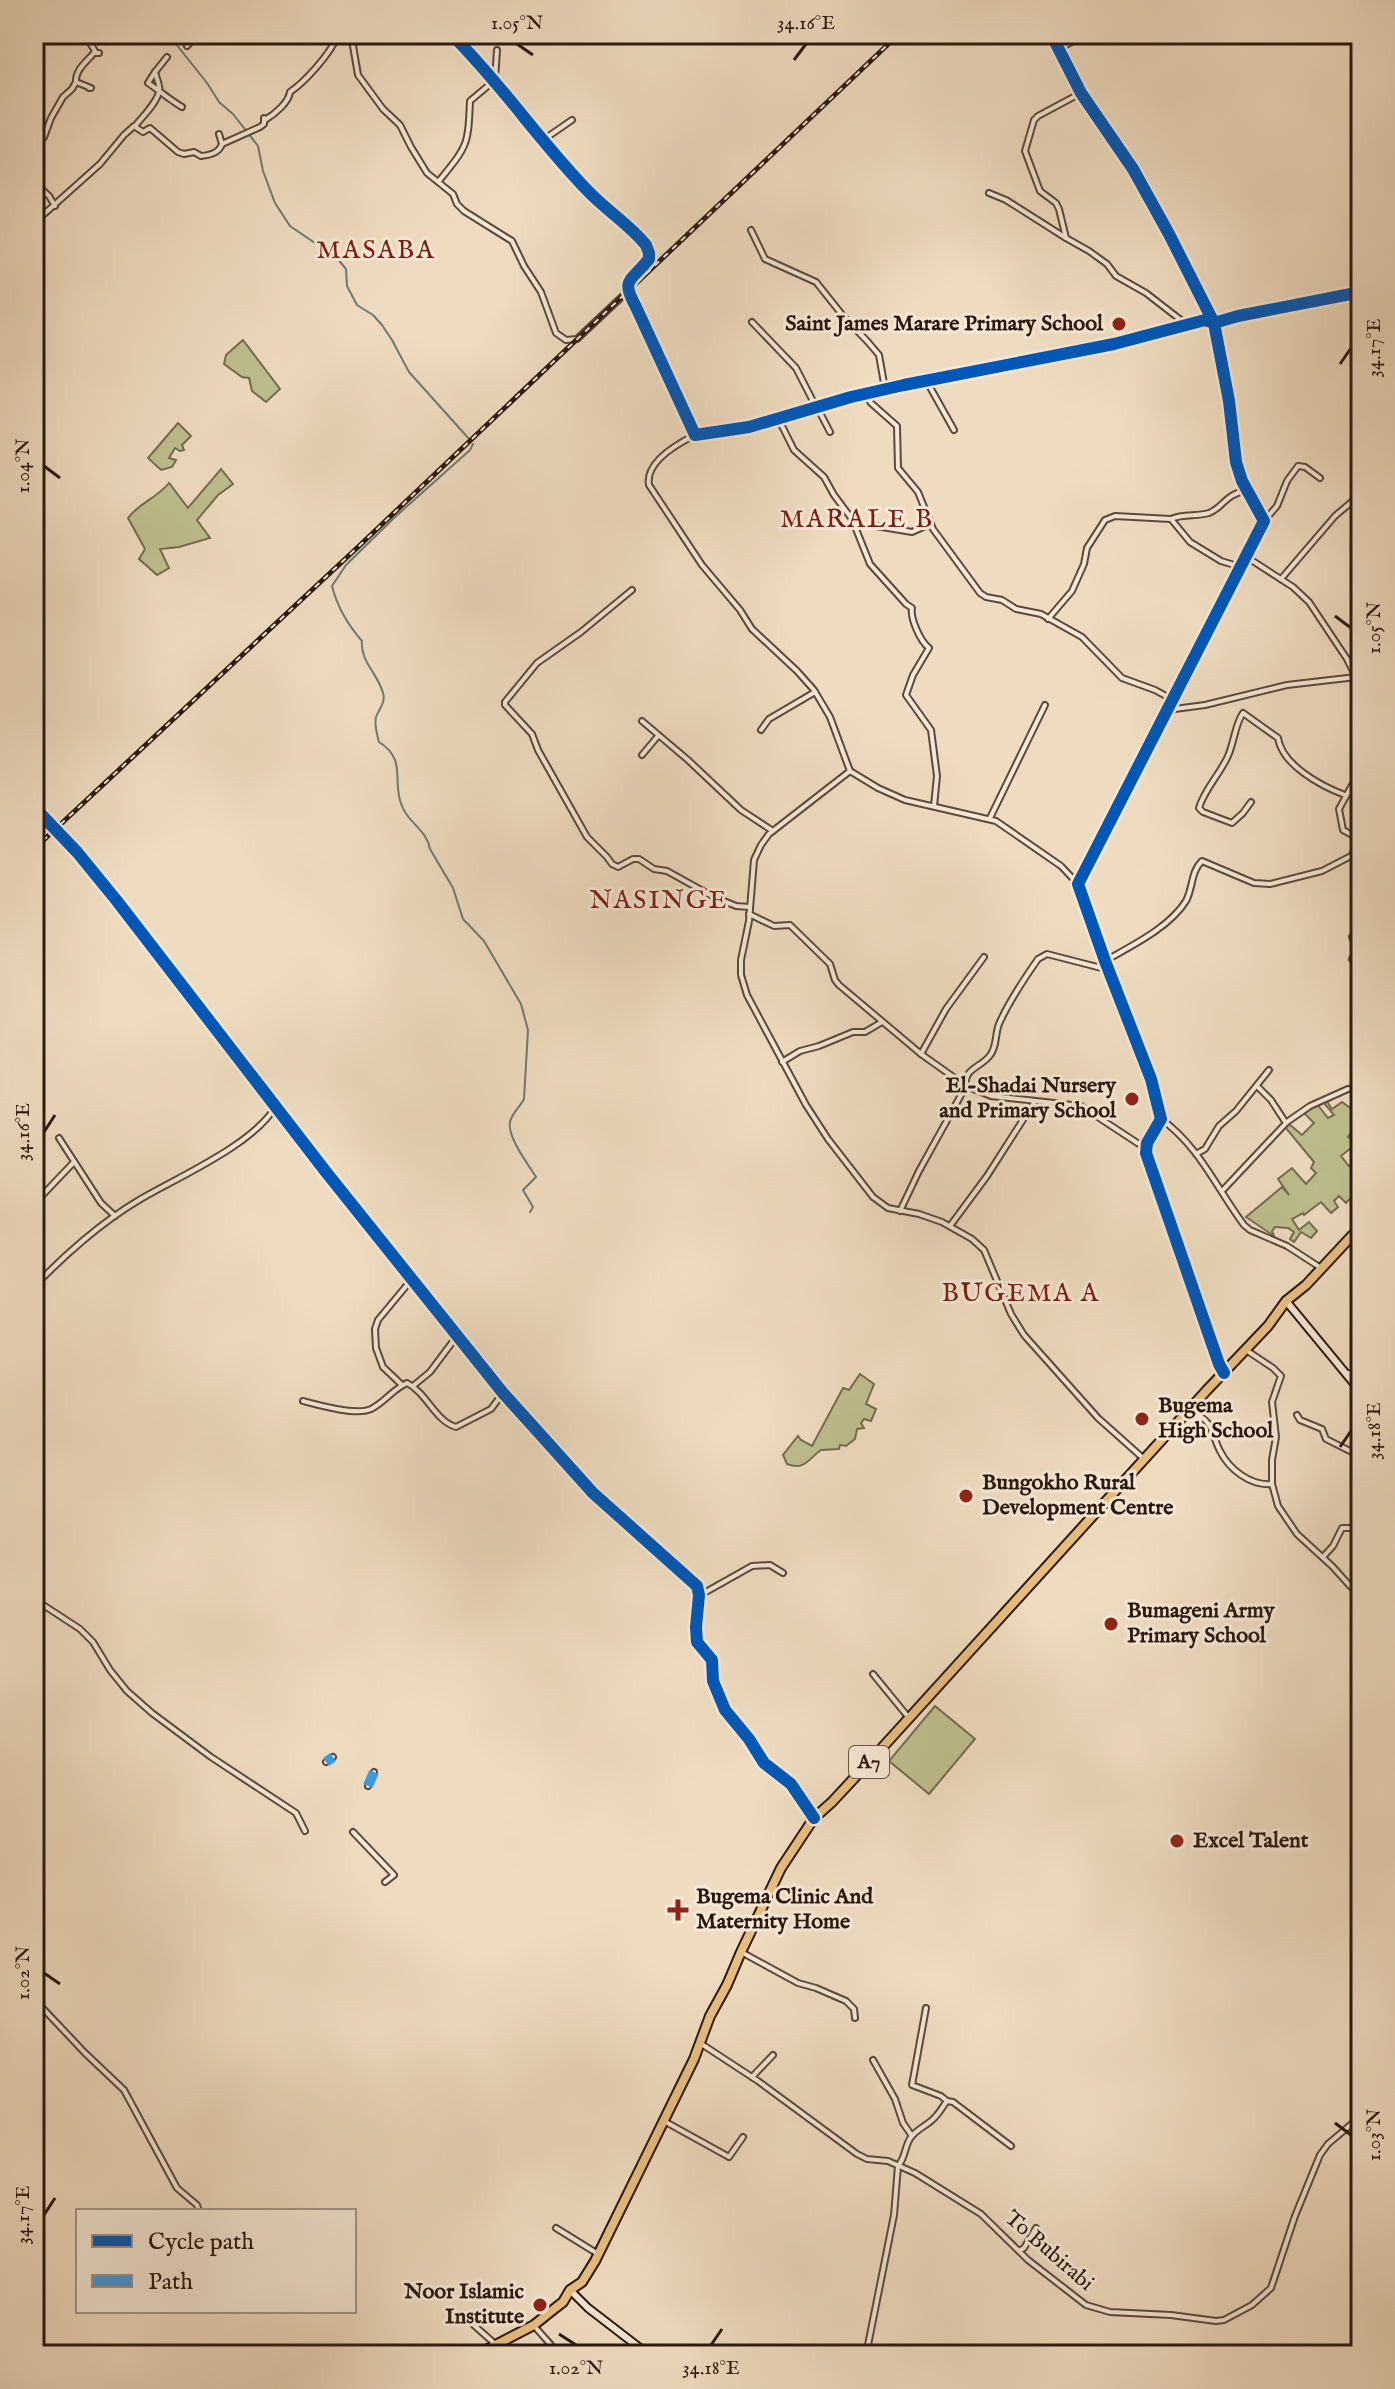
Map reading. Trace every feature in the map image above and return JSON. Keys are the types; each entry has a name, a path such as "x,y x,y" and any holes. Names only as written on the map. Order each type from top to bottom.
{"main road":[{"name":"A7","path":"476,2355 534,2325 563,2302 570,2290 582,2282 599,2255 781,1868 814,1818 1145,1461 1268,1326 1286,1301 1361,1226"}],"street":[{"path":"34,150 44,137 63,97 76,82 78,71 97,53 90,43 97,34"},
{"path":"106,41 109,34"},
{"path":"187,46 198,34"},
{"path":"135,126 143,132 150,128 170,147 184,154 209,155 221,148 222,144 260,127 264,124 264,118 277,113 290,97 290,92 318,66 337,37 349,34 358,75 383,109 400,125 427,173 453,194 464,211 512,241 541,292 556,333 564,339 577,339 627,292"},
{"path":"451,34 495,80 588,191 641,239 648,250 649,259 628,283 627,292 695,435"},
{"path":"1051,34 1081,93 1133,169 1214,323 1229,401 1236,462 1264,521"},
{"path":"1059,49 1085,34"},
{"path":"439,181 467,142 470,101 495,80 497,50"},
{"path":"167,57 147,82 182,107"},
{"path":"34,223 106,158 154,103 159,90 155,72"},
{"path":"76,82 89,88"},
{"path":"1066,238 1059,209 1040,191 1025,151 1034,120 1081,93"},
{"path":"543,140 572,120"},
{"path":"219,134 222,144"},
{"path":"1358,141 1354,146 1361,155"},
{"path":"34,182 55,206"},
{"path":"989,193 1006,200 1089,251 1107,264 1116,276 1146,293 1186,324"},
{"path":"751,230 765,259 816,282 868,342 880,358 885,389"},
{"path":"1321,1268 1295,1250 1250,1230 1239,1219 1223,1190 1196,1154 1175,1129 1161,1119 1151,1079 1078,884 1061,866 990,818 891,795 850,771 830,717 815,692 752,629 702,565 649,485 649,474 661,457 695,435 742,428 926,380 1114,344 1186,324 1205,320 1214,323 1361,292"},
{"path":"752,322 796,368 830,432"},
{"path":"926,380 954,430"},
{"path":"865,394 879,411 897,425 897,465 918,492 930,524 982,595 1002,600 1020,610 1038,613 1082,637 1122,678 1155,690 1166,696 1170,703"},
{"path":"778,418 794,450 824,477 852,519 870,564 912,608 911,616 924,644 928,646 906,695 931,730 937,776 934,806"},
{"path":"1078,884 1245,556 1264,521 1277,506 1287,481 1298,466 1305,467 1320,478"},
{"path":"1048,619 1072,591 1084,564 1087,548 1103,521 1115,516 1171,519 1180,515 1208,513 1231,495 1247,490"},
{"path":"1281,580 1335,516 1361,494"},
{"path":"1171,519 1192,543 1221,561 1241,567"},
{"path":"876,526 912,532 930,524"},
{"path":"1245,556 1302,594 1361,687"},
{"path":"632,590 537,663 505,705 532,734 587,837 612,864 618,867 639,859 712,896 736,906 750,907"},
{"path":"1167,710 1205,705 1287,685 1356,677"},
{"path":"761,730 769,719 815,692"},
{"path":"990,818 1045,705"},
{"path":"1251,802 1232,823 1199,808 1229,754 1243,713 1275,735 1282,752 1299,769 1345,795"},
{"path":"642,721 741,810 773,831"},
{"path":"642,755 658,736"},
{"path":"1105,961 1152,934 1178,910 1191,890 1196,868 1202,861 1254,883 1270,884 1313,875 1347,859 1361,841 1346,833 1341,825 1339,809 1356,778 1361,754"},
{"path":"850,771 773,831 761,845 754,860 741,960 744,986 782,1062 818,1124 869,1192 888,1208 919,1214 950,1226 984,1250 1011,1314 1024,1335 1098,1418 1145,1461"},
{"path":"34,807 77,852 503,1393 593,1493 704,1593 752,1566 770,1565 783,1573"},
{"path":"749,914 774,926 790,925 830,964 837,983 921,1054 966,1086 991,1096 1081,1106 1145,1148 1224,1373"},
{"path":"1352,937 1357,949 1352,959 1361,964"},
{"path":"900,1211 966,1086 969,1071 989,1057 998,1026 1038,959 1047,954 1109,970"},
{"path":"921,1054 946,1009 984,957"},
{"path":"782,1062 800,1051 853,1032 865,1032 883,1022"},
{"path":"1196,1154 1205,1149 1219,1126 1236,1111 1269,1070"},
{"path":"1257,1086 1286,1123"},
{"path":"1223,1190 1286,1123 1310,1106 1348,1089"},
{"path":"950,1226 987,1176 1035,1101"},
{"path":"35,1285 115,1216 236,1144 276,1106"},
{"path":"1145,1148 1161,1119"},
{"path":"59,1138 101,1203 115,1216"},
{"path":"34,1204 74,1162"},
{"path":"402,1385 383,1367 376,1348 375,1329 378,1320 412,1279"},
{"path":"1286,1301 1361,1392"},
{"path":"413,1386 430,1372 457,1336"},
{"path":"1246,1350 1281,1376 1272,1402 1276,1437 1272,1484 1278,1506 1293,1529 1361,1598"},
{"path":"1346,1373 1361,1366"},
{"path":"303,1401 365,1411 407,1383 445,1422 456,1427 491,1409 503,1393"},
{"path":"1189,1412 1206,1420 1213,1430 1219,1450 1238,1472 1253,1482 1272,1484"},
{"path":"1297,1415 1300,1420 1322,1429 1326,1439 1361,1460"},
{"path":"1323,1557 1342,1528 1354,1528 1361,1521"},
{"path":"698,1590 697,1642 712,1660 713,1681 725,1710 764,1763 791,1784 814,1818"},
{"path":"34,1599 80,1629 93,1642 127,1691 152,1713 211,1757 296,1813 305,1831"},
{"path":"873,1674 909,1718"},
{"path":"326,1762 333,1757"},
{"path":"368,1786 374,1772"},
{"path":"353,1832 394,1875 385,1882"},
{"path":"741,1952 798,1983 846,2001 854,2009 855,2018"},
{"path":"34,1999 124,2090 177,2188 198,2209"},
{"path":"926,2008 912,2085 953,2102 1011,2146"},
{"name":"To Bubirabi","path":"700,2043 857,2154 915,2173 986,2217 1003,2237 1077,2299 1093,2308 1124,2314 1171,2315 1216,2321 1232,2317 1260,2300 1271,2288 1300,2202 1320,2155 1328,2144 1361,2116"},
{"path":"1361,2044 1355,2052 1356,2065 1361,2074"},
{"path":"752,2077 773,2055"},
{"path":"873,2060 912,2136"},
{"path":"866,2355 894,2215 898,2166 905,2158 905,2147 912,2136 935,2117 947,2101"},
{"path":"664,2121 729,2157 743,2137"},
{"path":"556,2228 599,2255"},
{"path":"1019,2251 1036,2228"},
{"path":"570,2290 588,2308 649,2355"},
{"path":"467,2319 496,2345"},
{"path":"534,2325 560,2355"}],"green space":[{"path":"243,340 280,389 266,402 252,391 249,378 242,377 224,364 226,355"},
{"path":"178,423 191,436 182,445 184,450 175,448 169,458 176,460 172,467 161,470 148,458"},
{"path":"221,469 233,484 218,495 197,520 210,538 160,549 169,568 157,575 139,559 145,549 128,518 169,483 188,508"},
{"path":"1326,1100 1332,1109 1342,1102 1361,1116 1361,1127 1356,1125 1348,1137 1356,1142 1361,1135 1361,1156 1351,1148 1341,1156 1349,1166 1361,1159 1358,1185 1361,1196 1356,1192 1346,1203 1339,1196 1334,1201 1338,1207 1331,1213 1321,1202 1304,1215 1292,1219 1299,1230 1309,1222 1317,1231 1311,1238 1301,1232 1294,1242 1290,1239 1294,1232 1275,1227 1272,1231 1274,1236 1246,1217 1282,1187 1289,1195 1278,1179 1292,1168 1306,1184 1316,1173 1311,1168 1314,1162 1285,1127 1289,1124 1302,1135 1314,1123 1304,1113 1317,1104 1328,1118 1334,1115 1323,1102"},
{"path":"860,1374 874,1384 866,1404 876,1409 871,1421 864,1419 861,1423 864,1428 857,1429 855,1439 846,1446 821,1450 802,1465 787,1464 783,1455 798,1436 812,1446 843,1388 849,1390"},
{"path":"935,1706 975,1739 929,1794 889,1761"}],"waterway":[{"path":"168,34 219,102 233,114 258,146 275,203 290,226 337,258 346,269 347,286 357,305 382,325 409,372 470,440"},
{"path":"473,444 346,565 332,586 344,615 362,641 366,661 384,696 376,717 376,730 379,742 388,749 396,764 402,806 425,837 453,888 463,919 484,941 521,1004 528,1030 524,1099 512,1116 510,1128 536,1177 523,1190 533,1207 530,1212"}],"railway":[{"path":"34,849 899,34"}],"marked path":[{"path":"326,1762 333,1757"},
{"path":"368,1786 374,1772"}],"cycle path":[{"path":"451,34 487,72 570,172 646,245 649,259 628,285 631,298 695,435 749,427 851,397 1114,344 1205,320 1214,323 1361,292"},
{"path":"1051,34 1081,93 1133,169 1214,323 1229,401 1236,462 1242,481 1264,521 1078,884 1151,1079 1161,1119 1147,1143 1146,1153 1224,1373"},
{"path":"34,807 77,852 117,901 326,1172 503,1393 593,1493 697,1586 697,1642 712,1660 713,1681 725,1710 764,1763 791,1784 814,1818"}],"place":[{"name":"Saint James Marare Primary School","path":"1119,324"},
{"name":"El-Shadai Nursery and Primary School","path":"1132,1099"},
{"name":"Bugema High School","path":"1142,1419"},
{"name":"Bungokho Rural Development Centre","path":"966,1496"},
{"name":"Bumageni Army Primary School","path":"1111,1624"},
{"name":"Excel Talent","path":"1177,1841"},
{"name":"Bugema Clinic And Maternity Home","path":"678,1910"},
{"name":"Noor Islamic Institute","path":"540,2305"}],"district":[{"name":"MASABA","path":"376,250"},
{"name":"MARALE B","path":"857,519"},
{"name":"NASINGE","path":"659,900"},
{"name":"BUGEMA A","path":"1021,1293"}]}
